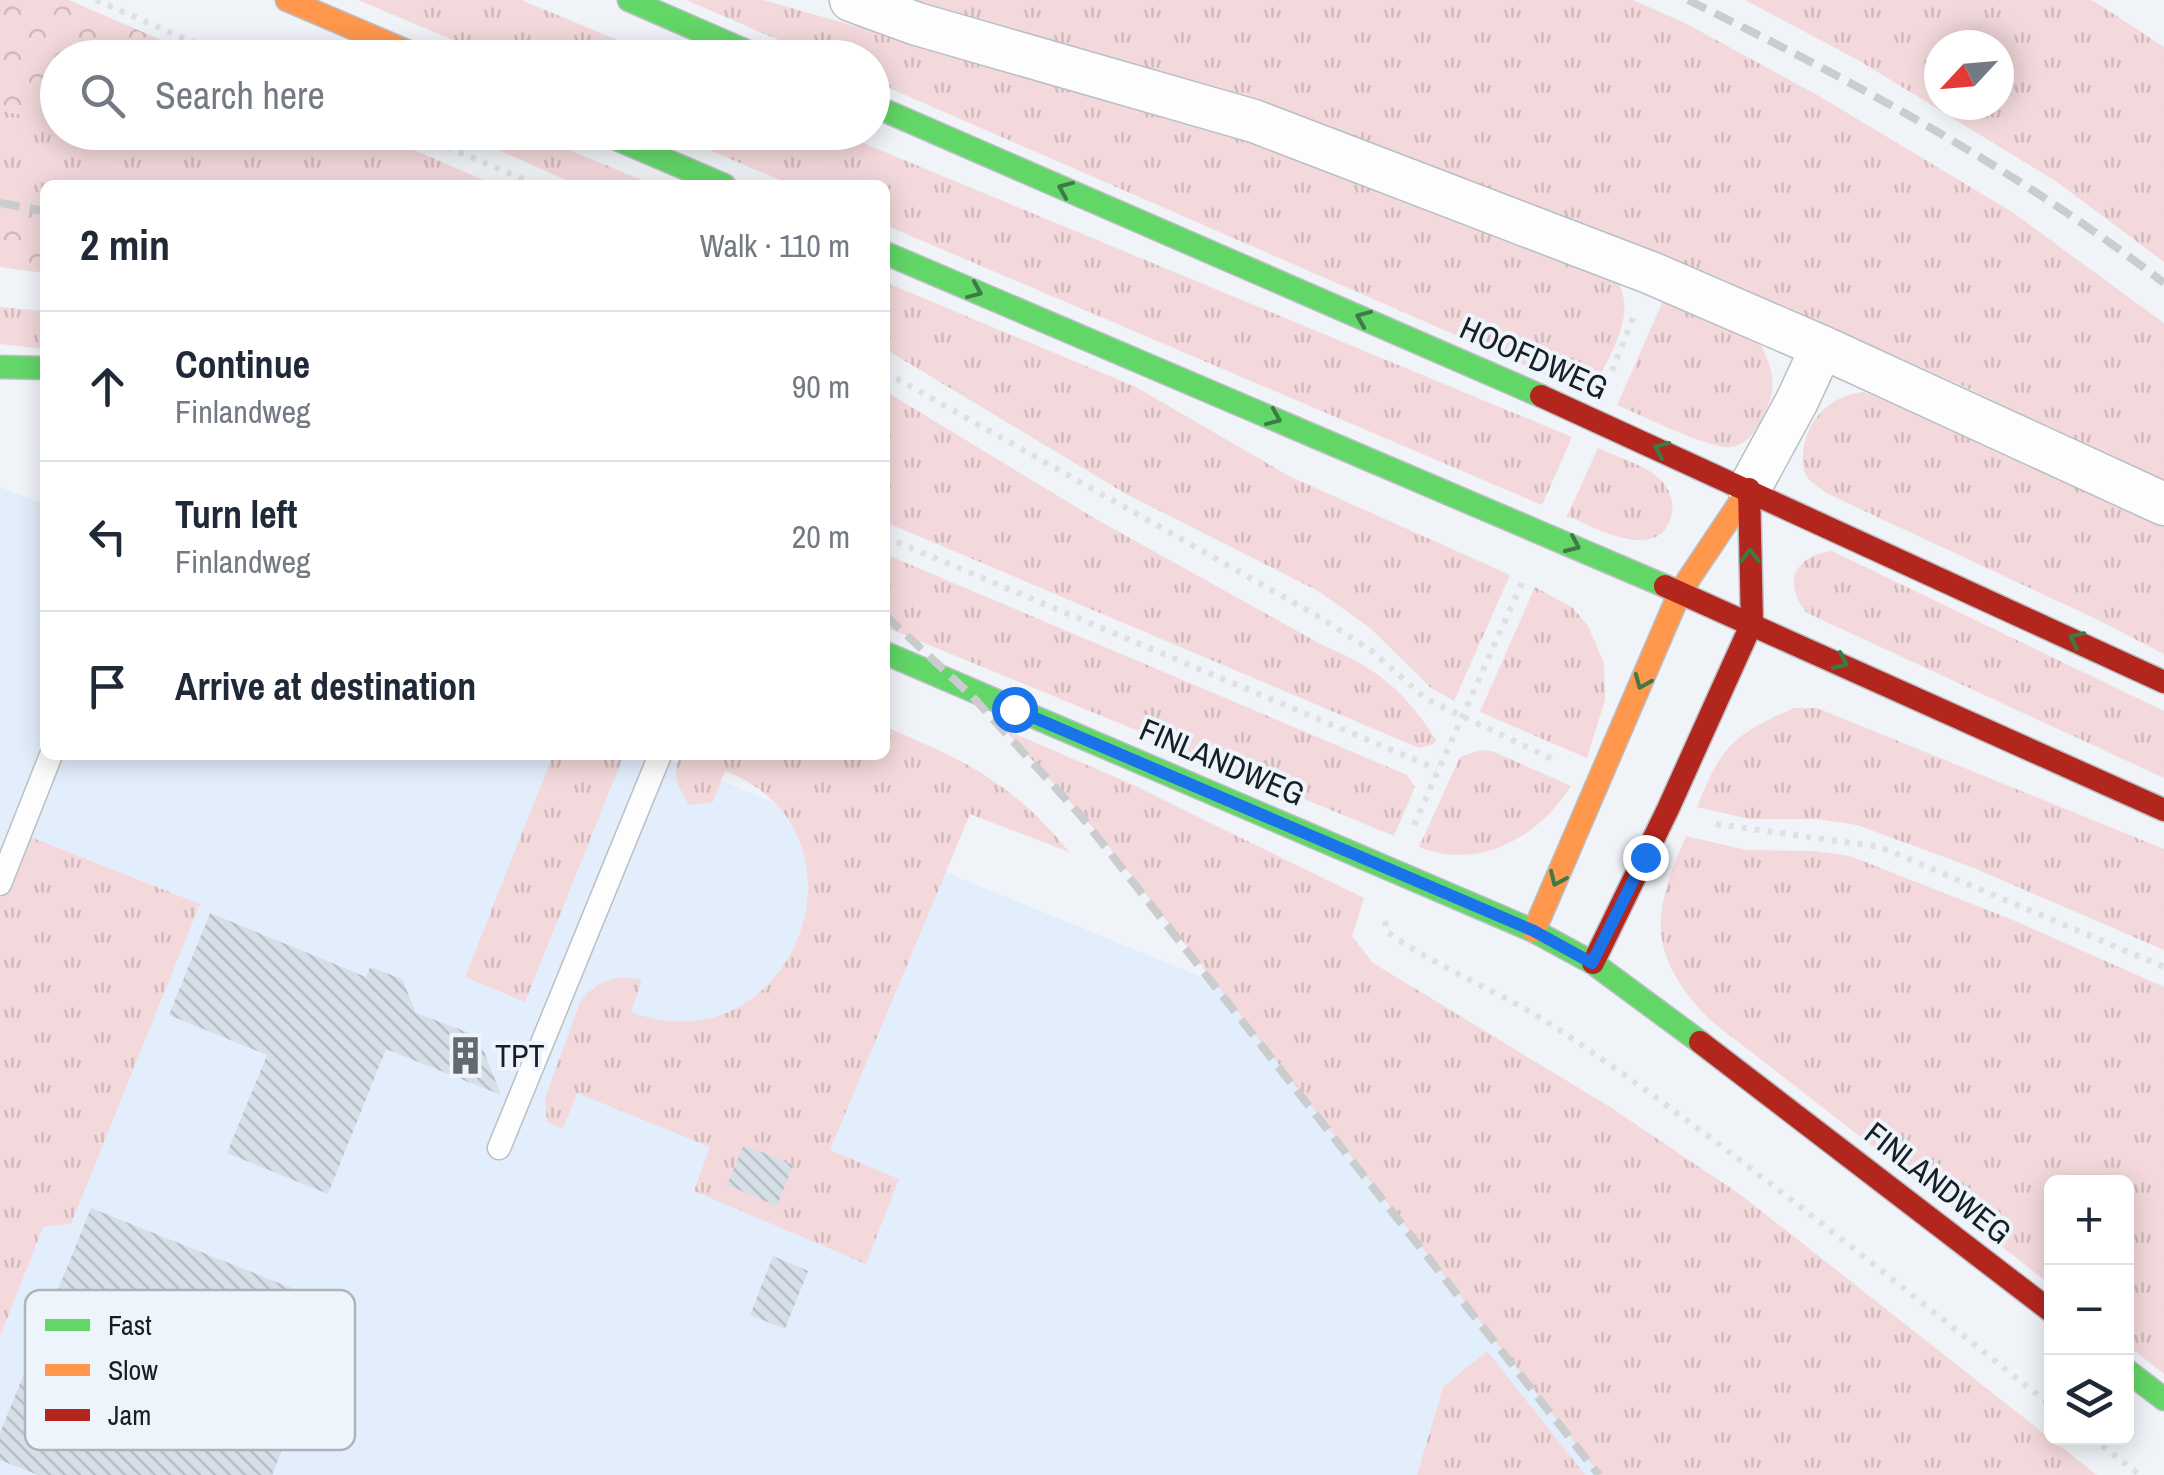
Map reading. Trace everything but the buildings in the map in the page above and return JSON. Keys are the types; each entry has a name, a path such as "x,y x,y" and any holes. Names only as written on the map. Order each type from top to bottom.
{"main road":[{"path":"286,0 380,40"},
{"path":"629,0 721,40"},
{"name":"HOOFDWEG","path":"890,114 1749,490 2164,682"},
{"path":"642,150 712,180"},
{"path":"890,255 1752,623 2164,810"},
{"path":"0,367 40,368"},
{"path":"1534,931 1680,592 1749,490"},
{"path":"1592,963 1668,810 1752,623 1749,490"},
{"name":"FINLANDWEG","path":"890,655 1534,931 1592,963 1753,1081 2044,1306"},
{"path":"2134,1376 2164,1399"}],"street":[{"path":"851,0 917,24 1254,120 1651,273 2164,504"},
{"path":"1749,490 1822,347"}],"lane":[{"path":"0,884 49,760"},
{"path":"499,1148 658,760"}],"path":[{"path":"96,0 188,40"},
{"path":"455,150 526,180"},
{"path":"890,375 1316,616 1372,651 1426,699 1599,781"},
{"path":"890,539 1437,769"},
{"path":"1668,810 1732,828 1880,847 2164,968"},
{"path":"2101,1445 2140,1475"}],"shaded area":[{"path":"0,487 40,503 40,760 670,760 1386,1052 1926,1475 0,1475"}],"green space":[{"path":"0,0 69,0 161,40 40,40 40,117 0,111"},
{"path":"358,0 521,0 618,40 453,40"},
{"path":"686,0 763,0 1208,126 1618,282 1624,310 1618,339 1591,394 890,88 890,40 779,40"},
{"path":"869,0 1633,0 1685,23 1819,96 2012,212 2164,323 2164,483 1963,386 1717,277 1334,131"},
{"path":"1745,0 2091,0 2164,47 2164,262 2057,182 1956,120 2014,120 2014,30 1924,30 1924,100"},
{"path":"0,111 40,117 40,150 414,150 483,180 40,180 40,211 0,204"},
{"path":"498,150 569,150 642,180 566,180"},
{"path":"709,150 880,150 1572,437 1542,505 890,227 890,180 780,180"},
{"path":"0,204 40,211 40,272 0,267"},
{"path":"890,284 1136,387 1289,476 1510,575 1454,701 1431,688 1370,628 1318,591 1126,494 890,352"},
{"path":"1663,301 1760,343 1770,368 1772,393 1760,422 1742,443 1729,447 1705,442 1617,405"},
{"path":"0,307 40,311 40,348 0,344"},
{"path":"1864,392 2164,518 2164,654 1826,493 1811,481 1803,457 1809,430 1831,404"},
{"path":"890,394 1094,518 1374,672 1413,708 1436,740 1419,748 890,524"},
{"path":"1598,448 1648,470 1664,484 1672,507 1664,531 1653,538 1624,538 1567,516"},
{"path":"1832,551 2164,711 2164,778 1807,613 1795,591 1796,573 1809,559"},
{"path":"890,556 1407,775 1415,787 1394,836 890,629"},
{"path":"1535,587 1573,608 1588,626 1604,663 1605,700 1587,758 1480,712"},
{"path":"1794,708 1817,708 2164,849 2164,950 1974,868 1857,825 1817,819 1749,819 1697,807 1714,769 1732,744 1757,726"},
{"path":"890,729 964,763 1008,791 1069,852 970,814 830,1150 899,1179 866,1264 694,1191 710,1147 577,1093 563,1129 547,1122 545,1098 581,1000 594,988 616,978 642,980 631,1012 688,1021 736,1008 774,978 798,937 808,890 800,843 773,801 725,771 713,802 689,805 679,786 677,763 890,760"},
{"path":"1004,729 1131,784 1364,898 1352,936 1373,963 1610,1107 1741,1195 2044,1433 2044,1445 2059,1445 2097,1475 1600,1475 1098,833"},
{"path":"1480,750 1492,751 1571,786 1542,820 1506,845 1464,855 1419,847 1460,757"},
{"path":"551,760 622,760 525,1002 465,977"},
{"path":"25,835 200,904 71,1224 43,1227 0,1337 0,899"},
{"path":"1686,836 1746,850 1850,856 2013,920 2164,987 2164,1374 2134,1350 2134,1175 2044,1175 2044,1280 1710,1020 1689,997 1665,954 1661,933 1666,889"},
{"path":"1487,1351 1585,1475 1417,1475 1443,1387"}],"railway":[{"path":"1688,0 1812,62 1993,165 2164,283"},
{"path":"0,203 40,210"},
{"path":"890,620 972,696 1081,816 1599,1475"}],"traffic: fast":[{"path":"629,0 721,40"},
{"path":"890,113 1541,396"},
{"path":"642,150 712,180"},
{"path":"890,255 1665,586"},
{"path":"0,367 40,368"},
{"path":"890,655 1534,931 1593,963 1700,1042"},
{"path":"2134,1376 2164,1399"}],"traffic: slow":[{"path":"287,0 381,40"},
{"path":"1534,931 1680,592 1749,489"}],"traffic: jam":[{"path":"1541,396 2164,682"},
{"path":"1593,963 1752,623 1749,489"},
{"path":"1665,586 2164,810"},
{"path":"1700,1042 2044,1306"}],"place":[{"name":"TPT","path":"465,1056"}],"route":[{"path":"1014,709 1534,931 1592,963 1645,857"}]}
